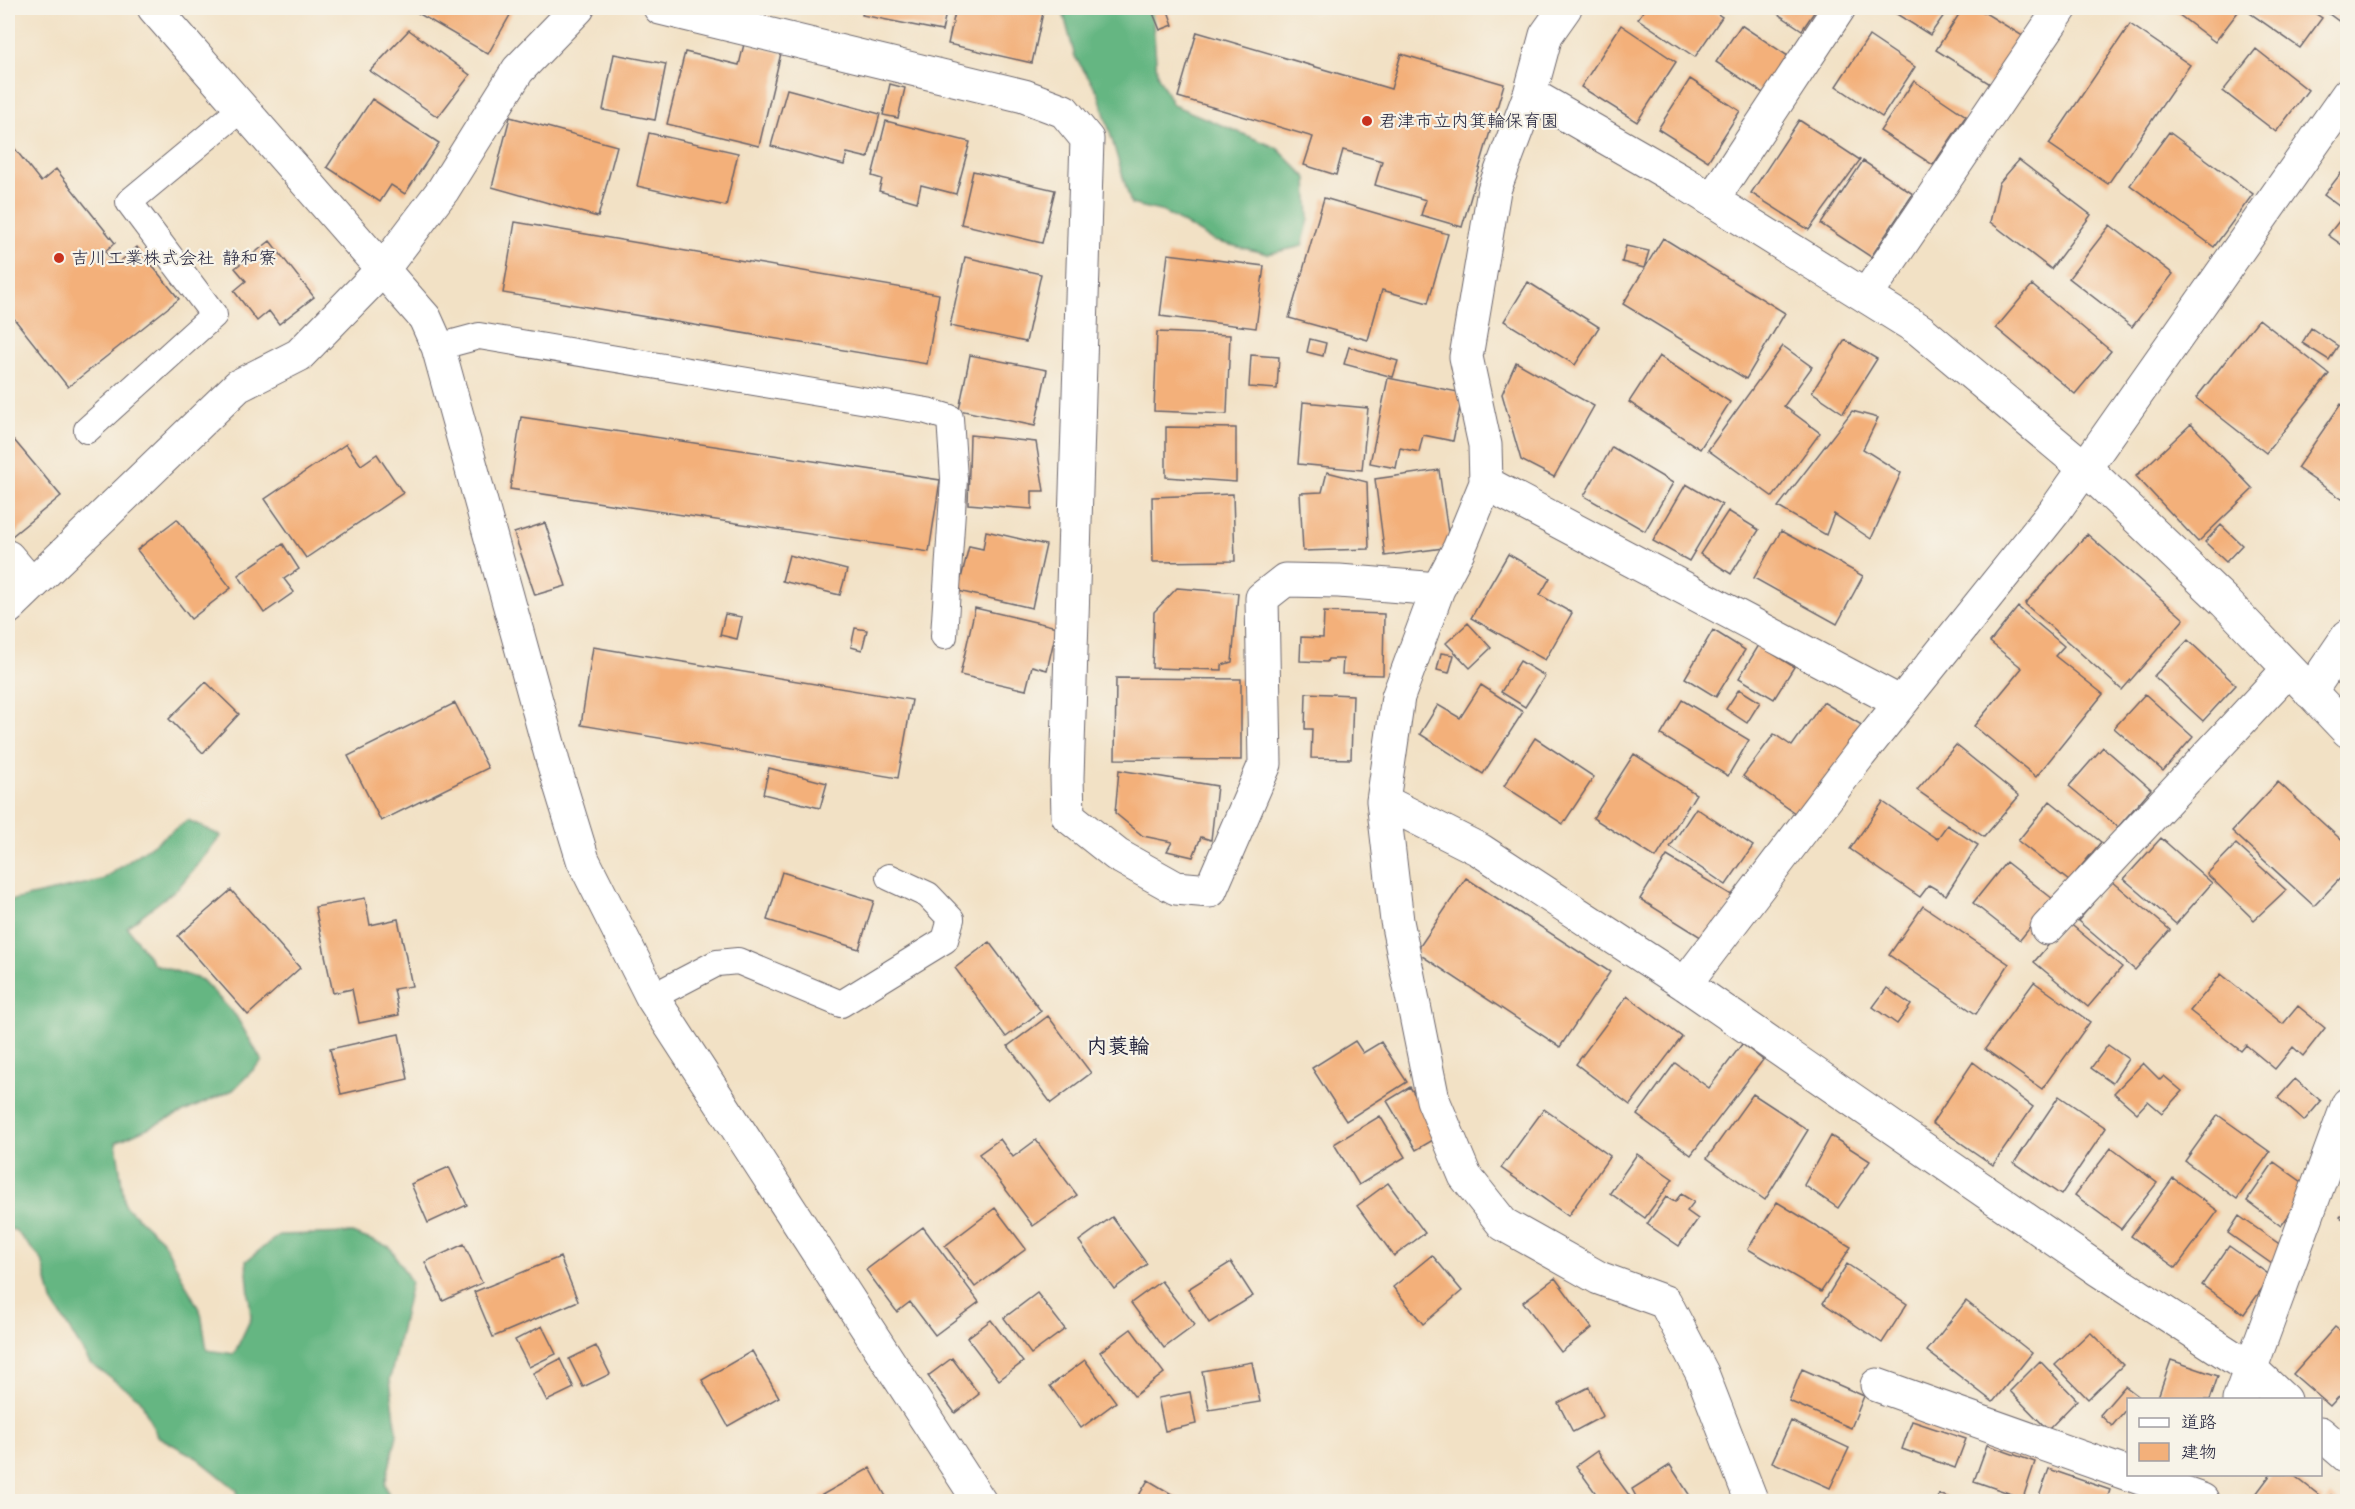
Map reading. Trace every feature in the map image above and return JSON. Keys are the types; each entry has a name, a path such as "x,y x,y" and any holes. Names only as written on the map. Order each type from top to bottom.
{"street":[{"path":"154,8 425,318 438,347 553,762 583,860 652,997 980,1502"},
{"path":"8,608 238,386 299,355 383,269 443,190 518,70 578,8"},
{"path":"660,8 1024,96 1064,111 1087,139 1067,778 1068,816 1117,855 1176,888 1210,891 1265,764 1262,598 1285,580 1340,581 1438,589"},
{"path":"1565,8 1546,35 1530,94 1494,190 1466,357 1485,445 1486,483 1459,549 1438,589 1398,697 1383,801 1397,921 1433,1100 1465,1176 1503,1224 1599,1278 1665,1302 1702,1374 1752,1502"},
{"path":"1712,200 1839,8"},
{"path":"1866,297 2061,8"},
{"path":"1530,94 1712,200 1920,330 2085,469 2225,602 2348,731"},
{"path":"1685,984 1901,703 2054,512 2348,94"},
{"path":"1486,483 1901,703"},
{"path":"8,557 31,584"},
{"path":"2047,928 2348,636"},
{"path":"1383,801 1480,850 1685,984 2099,1270 2251,1369 2282,1398"},
{"path":"2240,1398 2348,1104"},
{"path":"1877,1385 2127,1473"},
{"path":"2322,1435 2348,1458"},
{"path":"2137,1476 2205,1492"}],"lane":[{"path":"87,430 214,315 129,202 242,109"},
{"path":"438,347 479,336 927,411 950,418 954,479 944,636"},
{"path":"652,997 717,963 738,962 841,1004 945,940 951,919 928,895 889,877"}],"green space":[{"path":"1062,8 1152,8 1157,74 1173,105 1277,148 1307,178 1309,219 1302,246 1268,254 1214,241 1164,212 1131,204 1098,92 1075,57"},
{"path":"188,820 221,836 179,887 127,927 154,964 202,980 236,1016 262,1061 233,1090 116,1142 125,1206 163,1241 201,1313 207,1350 234,1354 251,1318 246,1261 279,1235 352,1233 390,1247 411,1282 390,1379 397,1435 385,1484 391,1501 237,1501 237,1490 197,1458 157,1436 140,1399 90,1363 52,1301 42,1260 15,1230 8,1229 8,901 102,880"}],"building":[{"path":"418,8 514,8 488,54 416,12"},
{"path":"864,8 947,8 942,31 862,15"},
{"path":"956,8 1044,8 1032,63 948,44"},
{"path":"1167,8 1173,25 1160,30 1153,13"},
{"path":"1645,8 1709,8 1722,17 1695,57 1638,19"},
{"path":"1769,8 1817,8 1802,30"},
{"path":"1887,8 1949,8 1930,35"},
{"path":"1963,8 1977,8 2026,38 1995,87 1936,50"},
{"path":"2170,8 2241,8 2215,42"},
{"path":"2254,8 2307,8 2322,18 2300,48 2250,13"},
{"path":"2321,8 2348,8 2348,28"},
{"path":"2130,24 2190,65 2108,184 2049,144"},
{"path":"1621,25 1676,62 1637,122 1581,87"},
{"path":"1741,25 1788,56 1763,93 1716,62"},
{"path":"409,30 470,75 438,117 370,71"},
{"path":"1197,32 1391,89 1401,54 1504,84 1462,227 1421,215 1426,200 1375,185 1382,161 1343,150 1336,175 1304,165 1313,137 1178,97"},
{"path":"1869,36 1915,67 1882,117 1836,86"},
{"path":"744,44 781,53 759,146 667,124 685,52 739,65"},
{"path":"2256,49 2308,90 2276,132 2223,91"},
{"path":"614,54 666,64 655,120 603,110"},
{"path":"1690,79 1740,111 1708,161 1658,129"},
{"path":"1914,81 1966,116 1933,165 1880,131"},
{"path":"890,84 905,88 898,118 883,115"},
{"path":"787,89 880,114 868,158 847,153 844,165 771,146"},
{"path":"372,99 439,143 405,194 391,185 380,202 327,167"},
{"path":"510,117 617,146 598,217 492,187"},
{"path":"1799,120 1860,160 1809,230 1751,193"},
{"path":"886,121 970,142 956,194 921,185 917,202 879,191 882,179 872,176"},
{"path":"2169,132 2253,194 2214,247 2130,185"},
{"path":"649,133 738,153 726,206 637,186"},
{"name":"吉川工業株式会社 静和寮","path":"8,140 41,182 56,169 115,243 105,251 116,265 137,247 179,299 68,387 8,311"},
{"path":"2019,160 2091,215 2051,269 1990,222 1999,183"},
{"path":"1863,161 1913,194 1871,257 1821,224"},
{"path":"973,171 1055,190 1042,243 961,224"},
{"path":"2341,173 2348,178 2348,203 2343,209 2324,195"},
{"path":"1324,198 1448,234 1428,303 1382,290 1368,340 1289,318"},
{"path":"2348,210 2348,249 2328,235"},
{"path":"515,222 939,294 927,364 503,293"},
{"path":"2110,225 2173,274 2132,327 2069,278"},
{"path":"1663,238 1785,313 1746,379 1623,304"},
{"path":"270,241 314,297 279,324 269,311 257,321 234,291 246,281 235,268"},
{"path":"1626,246 1649,251 1644,268 1622,262"},
{"path":"1168,254 1264,266 1256,328 1160,316"},
{"path":"965,257 1041,274 1026,342 950,326"},
{"path":"1528,282 1599,327 1575,365 1504,321"},
{"path":"2032,285 2111,351 2075,394 1996,328"},
{"path":"2259,319 2329,374 2266,453 2196,398"},
{"path":"2311,328 2338,346 2329,360 2302,343"},
{"path":"1157,332 1230,335 1227,414 1154,411"},
{"path":"1310,339 1326,343 1323,356 1307,352"},
{"path":"1845,340 1877,359 1843,413 1812,392"},
{"path":"1783,346 1812,367 1784,406 1820,433 1773,497 1708,450"},
{"path":"1349,347 1398,361 1393,377 1344,364"},
{"path":"970,355 1047,370 1035,426 959,410"},
{"path":"1251,355 1279,357 1277,389 1249,387"},
{"path":"1659,356 1730,402 1700,449 1629,402"},
{"path":"1516,362 1594,406 1554,477 1521,460 1502,394"},
{"path":"1388,378 1463,393 1453,441 1423,435 1419,452 1400,448 1396,468 1370,463"},
{"path":"1303,402 1368,408 1362,470 1298,464"},
{"path":"2341,404 2348,409 2348,491 2342,499 2297,468"},
{"path":"1852,411 1878,418 1863,449 1901,473 1871,539 1834,514 1826,535 1778,507"},
{"path":"521,417 940,480 929,552 510,489"},
{"path":"2191,424 2253,489 2198,542 2136,476"},
{"path":"1166,427 1236,428 1236,482 1166,477"},
{"path":"970,435 1036,442 1044,491 1032,491 1032,509 968,504"},
{"path":"14,440 61,496 12,536 8,531 8,446"},
{"path":"346,444 361,465 377,454 403,493 306,558 265,499"},
{"path":"1612,447 1673,483 1645,531 1584,496"},
{"path":"1439,470 1450,547 1385,556 1375,479"},
{"path":"1327,472 1367,482 1369,549 1303,551 1300,493 1322,492"},
{"path":"1686,484 1722,505 1689,561 1653,541"},
{"path":"1233,494 1235,561 1153,562 1152,497"},
{"path":"1728,511 1759,530 1731,574 1700,554"},
{"path":"177,519 231,588 191,619 137,550"},
{"path":"545,523 566,586 535,595 514,533"},
{"path":"2221,525 2242,545 2226,562 2205,542"},
{"path":"986,531 1046,545 1032,608 958,591 969,546 983,549"},
{"path":"1781,531 1863,576 1837,624 1754,578"},
{"path":"2087,534 2184,619 2122,690 2025,604"},
{"path":"283,544 299,569 284,579 294,592 264,613 238,575"},
{"path":"1508,554 1550,578 1540,595 1572,613 1545,660 1471,618"},
{"path":"789,555 847,570 840,595 782,581"},
{"path":"1177,588 1238,593 1232,662 1222,665 1222,670 1152,668 1154,612"},
{"path":"2018,607 2064,646 2055,656 2103,694 2036,777 1974,726 2022,668 1990,642"},
{"path":"975,608 1057,627 1047,670 1032,666 1026,690 960,675"},
{"path":"1324,612 1384,614 1383,675 1342,674 1343,659 1328,659 1327,662 1300,661 1301,637 1323,638"},
{"path":"725,614 742,617 737,639 720,635"},
{"path":"1468,623 1491,648 1470,668 1446,643"},
{"path":"855,628 867,630 862,650 851,647"},
{"path":"1713,630 1745,650 1716,697 1685,678"},
{"path":"2188,640 2236,685 2203,721 2154,676"},
{"path":"1759,645 1794,667 1774,699 1739,678"},
{"path":"593,647 912,700 898,778 581,725"},
{"path":"1441,653 1454,655 1449,673 1437,670"},
{"path":"1520,661 1545,676 1525,707 1501,692"},
{"path":"1116,678 1241,679 1241,760 1115,759"},
{"path":"206,682 239,714 203,753 169,719"},
{"path":"1481,685 1523,712 1483,774 1420,734 1438,705 1460,718"},
{"path":"1739,689 1760,702 1747,723 1726,709"},
{"path":"1306,693 1353,695 1351,759 1311,758 1312,729 1305,729"},
{"path":"2145,694 2193,737 2163,771 2114,728"},
{"path":"1682,700 1749,740 1728,776 1661,735"},
{"path":"1823,702 1865,727 1799,816 1743,776 1774,734 1792,746"},
{"path":"455,703 488,768 381,821 348,756"},
{"path":"1535,738 1594,777 1563,824 1504,786"},
{"path":"1956,745 2019,796 1984,837 1917,790"},
{"path":"2103,747 2151,789 2118,827 2069,786"},
{"path":"1634,754 1696,794 1656,858 1593,818"},
{"path":"769,768 827,783 820,808 763,794"},
{"path":"1119,770 1217,786 1211,840 1201,837 1193,857 1167,851 1172,842 1143,836 1115,813"},
{"path":"2278,782 2348,846 2348,870 2314,906 2232,831"},
{"path":"2050,801 2101,842 2069,881 2018,841"},
{"path":"1883,802 1937,839 1947,825 1978,845 1946,895 1929,885 1920,897 1850,849"},
{"path":"1696,808 1753,846 1726,885 1670,847"},
{"path":"2161,838 2212,883 2176,924 2124,879"},
{"path":"2236,844 2286,890 2254,920 2207,874"},
{"path":"1667,856 1735,897 1707,941 1640,899"},
{"path":"2006,862 2053,899 2020,940 1973,903"},
{"path":"782,872 874,901 859,949 767,920"},
{"path":"1466,878 1610,972 1560,1047 1416,952"},
{"path":"2112,881 2170,930 2135,970 2078,921"},
{"path":"231,890 300,968 248,1015 178,936"},
{"path":"365,898 370,925 398,919 412,986 394,989 399,1015 359,1023 352,989 333,993 315,907"},
{"path":"1923,906 2009,964 1976,1014 1889,955"},
{"path":"2068,922 2122,967 2088,1007 2034,962"},
{"path":"989,942 1041,1011 1006,1037 955,968"},
{"path":"2221,974 2283,1024 2298,1006 2325,1028 2303,1056 2293,1047 2275,1069 2246,1045 2241,1051 2190,1011"},
{"path":"2034,982 2090,1022 2042,1089 1985,1049"},
{"path":"1887,988 1911,1005 1897,1024 1873,1007"},
{"path":"1627,996 1682,1037 1630,1105 1576,1064"},
{"path":"1048,1016 1091,1073 1051,1103 1008,1046"},
{"path":"399,1034 408,1079 341,1094 330,1049"},
{"path":"1355,1041 1363,1053 1381,1042 1407,1082 1346,1121 1312,1068"},
{"path":"1742,1044 1763,1060 1691,1155 1637,1115 1675,1063 1709,1088"},
{"path":"2108,1045 2128,1059 2112,1083 2091,1068"},
{"path":"1973,1062 2033,1107 1993,1165 1932,1123"},
{"path":"2143,1063 2160,1080 2164,1076 2182,1091 2162,1113 2148,1101 2137,1113 2114,1093"},
{"path":"2295,1079 2321,1101 2304,1121 2278,1098"},
{"path":"1410,1087 1440,1136 1416,1150 1387,1101"},
{"path":"1753,1094 1808,1130 1765,1200 1707,1158"},
{"path":"2059,1096 2106,1128 2061,1195 2014,1163"},
{"path":"1544,1109 1610,1156 1568,1216 1501,1168"},
{"path":"2218,1115 2270,1152 2237,1199 2185,1161"},
{"path":"1380,1116 1405,1157 1359,1185 1334,1144"},
{"path":"1831,1136 1870,1161 1838,1208 1804,1185"},
{"path":"1000,1139 1013,1157 1036,1140 1077,1195 1033,1226 979,1154"},
{"path":"2111,1148 2157,1183 2121,1229 2075,1195"},
{"path":"1637,1154 1673,1179 1645,1218 1610,1193"},
{"path":"2274,1162 2309,1187 2281,1226 2247,1201"},
{"path":"449,1167 467,1205 428,1223 411,1184"},
{"path":"2173,1178 2218,1211 2176,1268 2131,1236"},
{"path":"1388,1183 1425,1233 1394,1256 1357,1206"},
{"path":"1681,1194 1694,1202 1687,1211 1698,1219 1679,1246 1647,1224 1666,1197 1675,1202"},
{"path":"1777,1202 1851,1247 1821,1292 1748,1249"},
{"path":"995,1208 1026,1249 975,1287 945,1246"},
{"path":"2348,1208 2348,1222 2340,1217"},
{"path":"2239,1216 2285,1248 2272,1264 2228,1233"},
{"path":"1112,1217 1147,1264 1114,1289 1079,1241"},
{"path":"923,1227 979,1302 935,1335 910,1302 897,1312 866,1270"},
{"path":"464,1244 482,1283 443,1301 425,1262"},
{"path":"2229,1246 2271,1276 2244,1314 2202,1285"},
{"path":"1432,1255 1462,1291 1423,1324 1393,1287"},
{"path":"560,1257 578,1301 493,1337 474,1292"},
{"path":"1231,1262 1253,1296 1209,1323 1188,1289"},
{"path":"1847,1264 1907,1304 1882,1343 1823,1303"},
{"path":"1555,1278 1592,1328 1561,1352 1523,1302"},
{"path":"1161,1281 1195,1325 1164,1348 1131,1303"},
{"path":"1037,1293 1065,1329 1031,1354 1004,1318"},
{"path":"1966,1301 2032,1353 1993,1402 1927,1351"},
{"path":"991,1320 1023,1362 999,1380 967,1338"},
{"path":"542,1326 556,1354 529,1367 515,1340"},
{"path":"2335,1327 2348,1337 2348,1387 2330,1406 2293,1374"},
{"path":"1131,1329 1164,1373 1134,1396 1100,1352"},
{"path":"2090,1332 2123,1365 2088,1399 2055,1365"},
{"path":"596,1346 610,1374 583,1387 569,1359"},
{"path":"752,1351 779,1397 728,1426 702,1380"},
{"path":"952,1358 979,1394 955,1413 928,1376"},
{"path":"560,1359 574,1388 547,1401 533,1373"},
{"path":"1085,1360 1116,1402 1081,1428 1050,1386"},
{"path":"2171,1360 2218,1376 2211,1398 2158,1397"},
{"path":"2040,1361 2077,1400 2048,1430 2010,1391"},
{"path":"1252,1362 1260,1402 1209,1410 1202,1371"},
{"path":"1802,1369 1864,1396 1851,1428 1789,1401"},
{"path":"2125,1386 2138,1396 2127,1398 2127,1408 2112,1426 2100,1415"},
{"path":"1589,1387 1603,1416 1573,1432 1558,1403"},
{"path":"1190,1392 1196,1424 1165,1431 1158,1398"},
{"path":"1791,1421 1849,1448 1830,1488 1772,1462"},
{"path":"1912,1421 1966,1439 1955,1468 1902,1449"},
{"path":"1987,1445 2035,1462 2023,1498 1974,1481"},
{"path":"1597,1451 1634,1502 1602,1502 1576,1466"},
{"path":"1670,1465 1694,1502 1639,1502 1632,1489"},
{"path":"870,1468 889,1502 823,1502 820,1496"},
{"path":"2049,1469 2110,1490 2106,1502 2037,1502"},
{"path":"2270,1476 2295,1476 2324,1499 2322,1502 2250,1502"},
{"path":"1148,1480 1185,1502 1135,1502"},
{"path":"1939,1494 1958,1501 1958,1502 1937,1502"},
{"path":"2331,1495 2339,1502 2326,1502"}],"place":[{"name":"君津市立内箕輪保育園","path":"1367,121"},
{"name":"吉川工業株式会社 静和寮","path":"59,258"}],"district":[{"name":"内蓑輪","path":"1118,1046"}]}
